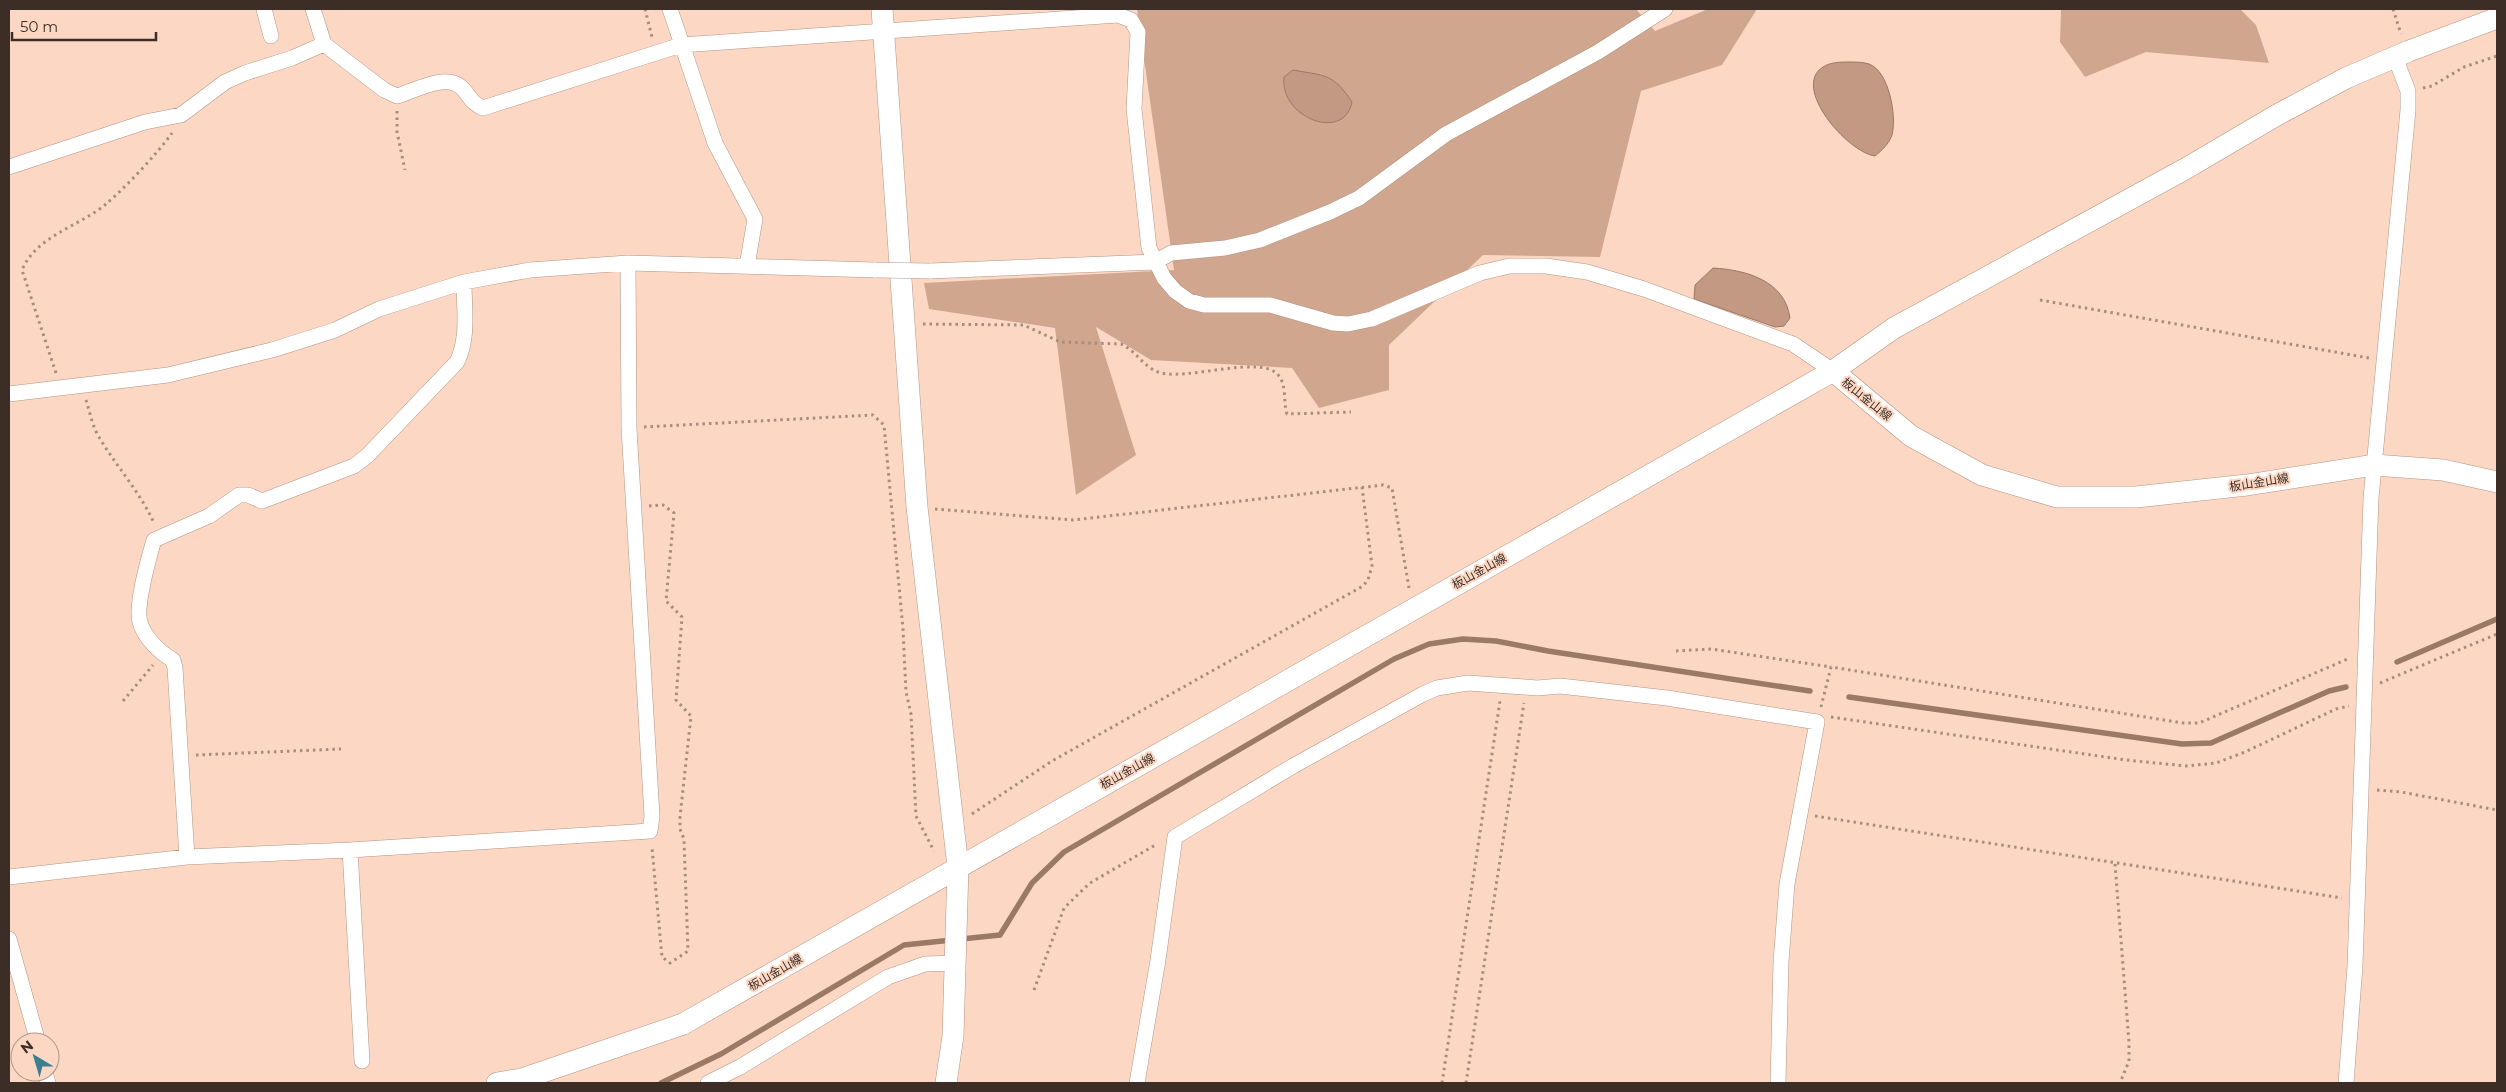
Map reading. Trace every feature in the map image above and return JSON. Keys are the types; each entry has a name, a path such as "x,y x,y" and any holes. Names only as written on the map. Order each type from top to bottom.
{"main road":[{"path":"882,9 917,507 958,867 953,1036 946,1083"},
{"path":"1833,371 1894,328 2185,169 2276,115 2346,78 2402,54 2497,18"},
{"name":"板山金山線","path":"498,1083 522,1079 683,1024 1833,371 1919,440 1982,475 2057,496 2136,497 2247,485 2374,465 2442,470 2497,482"}],"street":[{"path":"264,9 270,36"},
{"path":"313,9 324,44 384,90 398,96 440,82 451,82 461,87 473,104 483,108 681,45 883,32 1119,12 1131,20 1138,32 1134,109 1149,248 1154,262 1175,291 1189,301 1204,305 1270,305 1333,322 1348,324 1372,319 1480,273 1509,266 1546,266 1586,272 1644,289 1793,344 1833,371"},
{"path":"670,9 715,143 755,219 747,266"},
{"path":"9,394 168,376 272,350 335,330 379,309 464,282 530,270 628,263 930,271 1154,262 1170,253 1225,248 1260,240 1330,212 1359,198 1446,134 1598,52 1659,10"},
{"path":"9,167 145,122 180,115 232,79 324,44"},
{"path":"2346,1083 2358,900 2371,498 2396,250 2408,91 2402,54"},
{"path":"9,878 188,857 350,850 650,831 652,816 629,428 628,263"},
{"path":"188,857 175,668 173,660 162,654 144,632 139,620 142,592 154,540 209,516 239,495 248,495 262,501 354,466 367,456 457,362 461,353 465,331 464,282"},
{"path":"1137,1083 1158,960 1175,837 1294,766 1423,694 1438,688 1468,683 1524,687 1560,686 1667,698 1818,719 1787,884 1781,962 1778,1083"},
{"path":"350,850 362,1060"},
{"path":"9,939 35,1032"},
{"path":"708,1083 740,1067 888,977 925,964 956,963"}],"path":[{"path":"645,9 655,52"},
{"path":"2393,9 2402,54"},
{"path":"2408,91 2432,86 2464,67 2497,56"},
{"path":"398,96 397,132 406,170"},
{"path":"61,388 22,270 27,259 57,234 85,220 107,204 167,140 180,115"},
{"path":"2040,300 2384,360"},
{"path":"903,324 1024,325 1060,342 1115,342 1128,347 1150,367 1163,373 1246,368 1271,370 1278,374 1282,382 1287,414 1350,412"},
{"path":"82,386 97,435 131,486 145,503 155,526 154,540"},
{"path":"629,428 873,416 884,425 903,629 906,692 911,714 916,816 934,851"},
{"path":"917,507 1073,520 1383,485 1392,488 1413,609"},
{"path":"954,826 1052,762 1363,586 1368,580 1372,566 1362,487"},
{"path":"633,506 663,505 674,513 666,601 682,617 675,689 676,700 690,716 680,817 680,829 684,839 688,952 670,963 662,957 650,831"},
{"path":"2366,689 2497,634"},
{"path":"1676,651 1711,649 2182,723 2199,723 2357,655 2366,655"},
{"path":"123,701 162,654"},
{"path":"1831,667 1818,719 2126,760 2186,766 2216,763 2245,752 2336,709 2348,706 2365,708"},
{"path":"1442,1083 1502,685"},
{"path":"1466,1083 1524,698 1524,687"},
{"path":"182,756 341,749"},
{"path":"2362,789 2401,792 2497,810"},
{"path":"1800,814 2358,900"},
{"path":"1034,990 1064,908 1090,883 1165,839 1175,837"},
{"path":"2115,864 2129,1042 2129,1061 2120,1083"}],"shaded area":[{"path":"1137,9 1636,9 1655,31 1708,9 1757,9 1722,65 1641,91 1600,257 1483,255 1389,345 1389,390 1319,408 1292,368 1151,360 1096,327 1136,455 1076,495 1055,328 929,309 924,283 1174,270"},
{"path":"2061,9 2240,9 2256,25 2269,63 2146,52 2085,77 2060,42"},
{"path":"1839,62 1869,64 1882,75 1892,106 1893,127 1891,138 1875,156 1863,152 1851,143 1826,118 1818,103 1814,89 1815,76 1826,65"},
{"path":"1293,70 1321,75 1333,81 1352,102 1347,114 1337,121 1326,123 1313,120 1301,113 1291,104 1285,91 1284,77"},
{"path":"1713,268 1739,271 1772,286 1787,305 1790,318 1784,326 1775,327 1694,299 1695,285"}],"waterway":[{"path":"2397,662 2497,619"},
{"path":"661,1083 721,1054 904,945 1000,935 1032,883 1064,852 1394,659 1429,644 1463,639 1496,641 1548,651 1810,691"},
{"path":"1849,697 2182,744 2211,743 2329,691 2346,687"}]}
